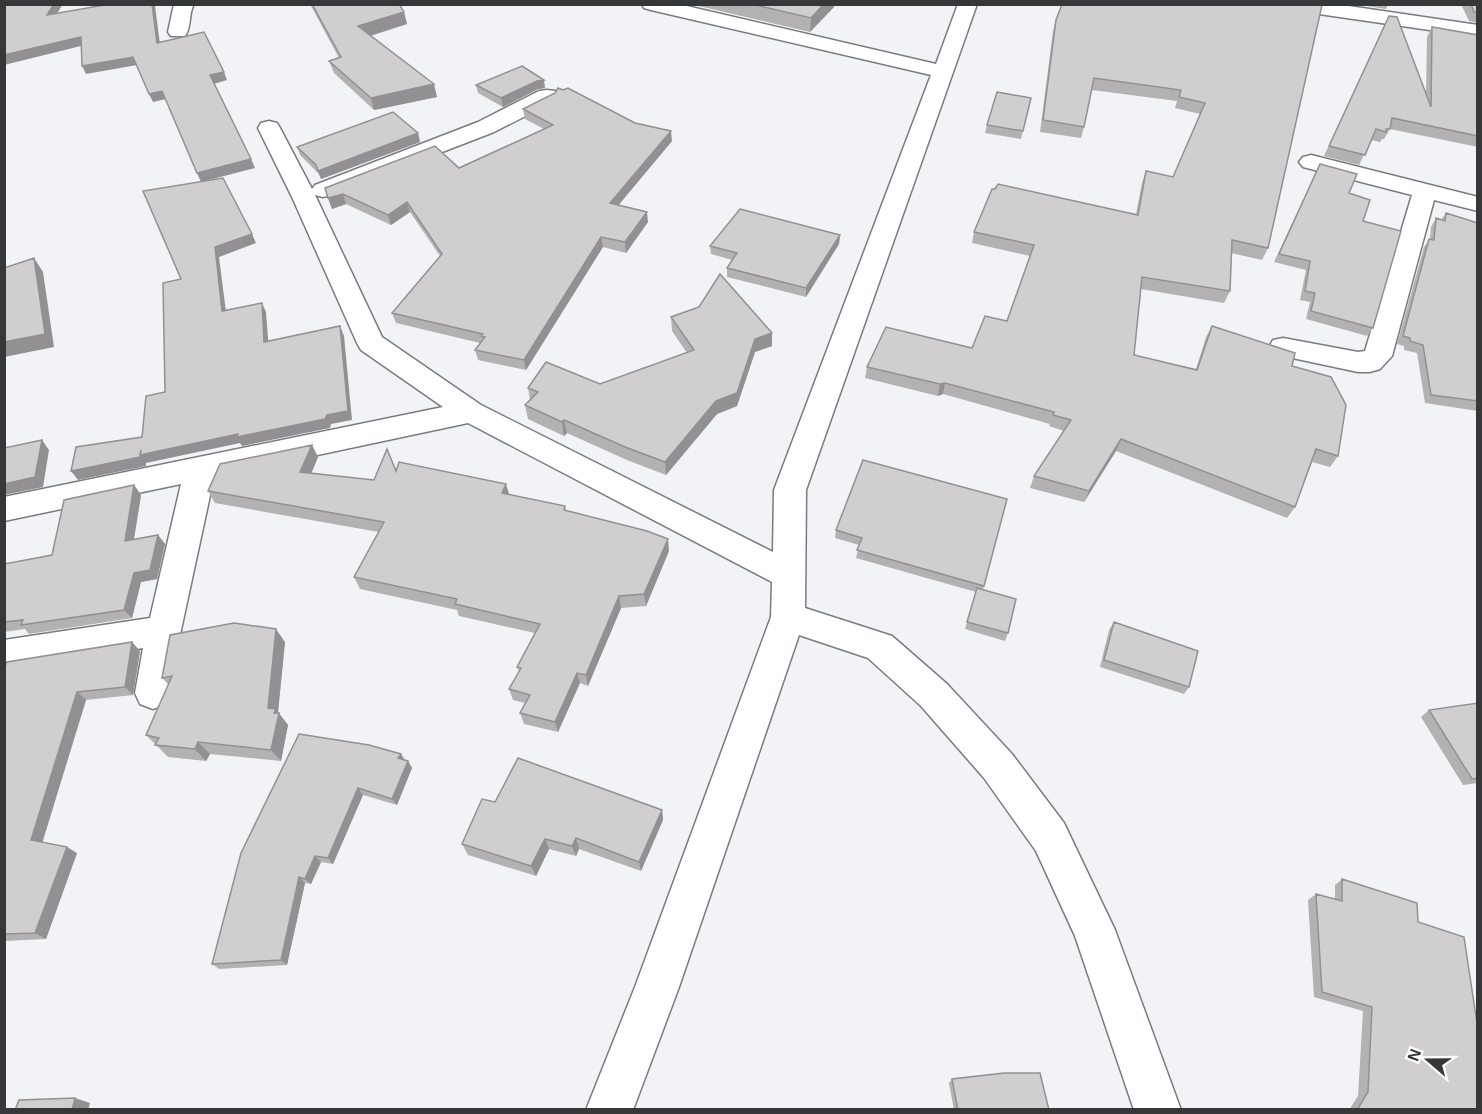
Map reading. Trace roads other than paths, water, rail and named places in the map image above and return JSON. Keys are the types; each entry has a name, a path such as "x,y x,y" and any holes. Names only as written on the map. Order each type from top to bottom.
{"street":[{"path":"178,32 182,7 185,4"},
{"path":"651,4 944,72"},
{"path":"609,1110 657,987 788,616 790,490 969,4"},
{"path":"1291,4 1478,32"},
{"path":"304,197 486,127 547,96"},
{"path":"269,128 304,197 371,343 471,412 788,575"},
{"path":"1311,162 1478,204"},
{"path":"1282,347 1358,362 1370,362 1378,356 1425,190"},
{"path":"4,509 471,412"},
{"path":"153,693 164,630 200,468"},
{"path":"788,616 880,647 934,695 998,766 1050,837 1089,919 1158,1110"},
{"path":"4,656 164,630"}]}
